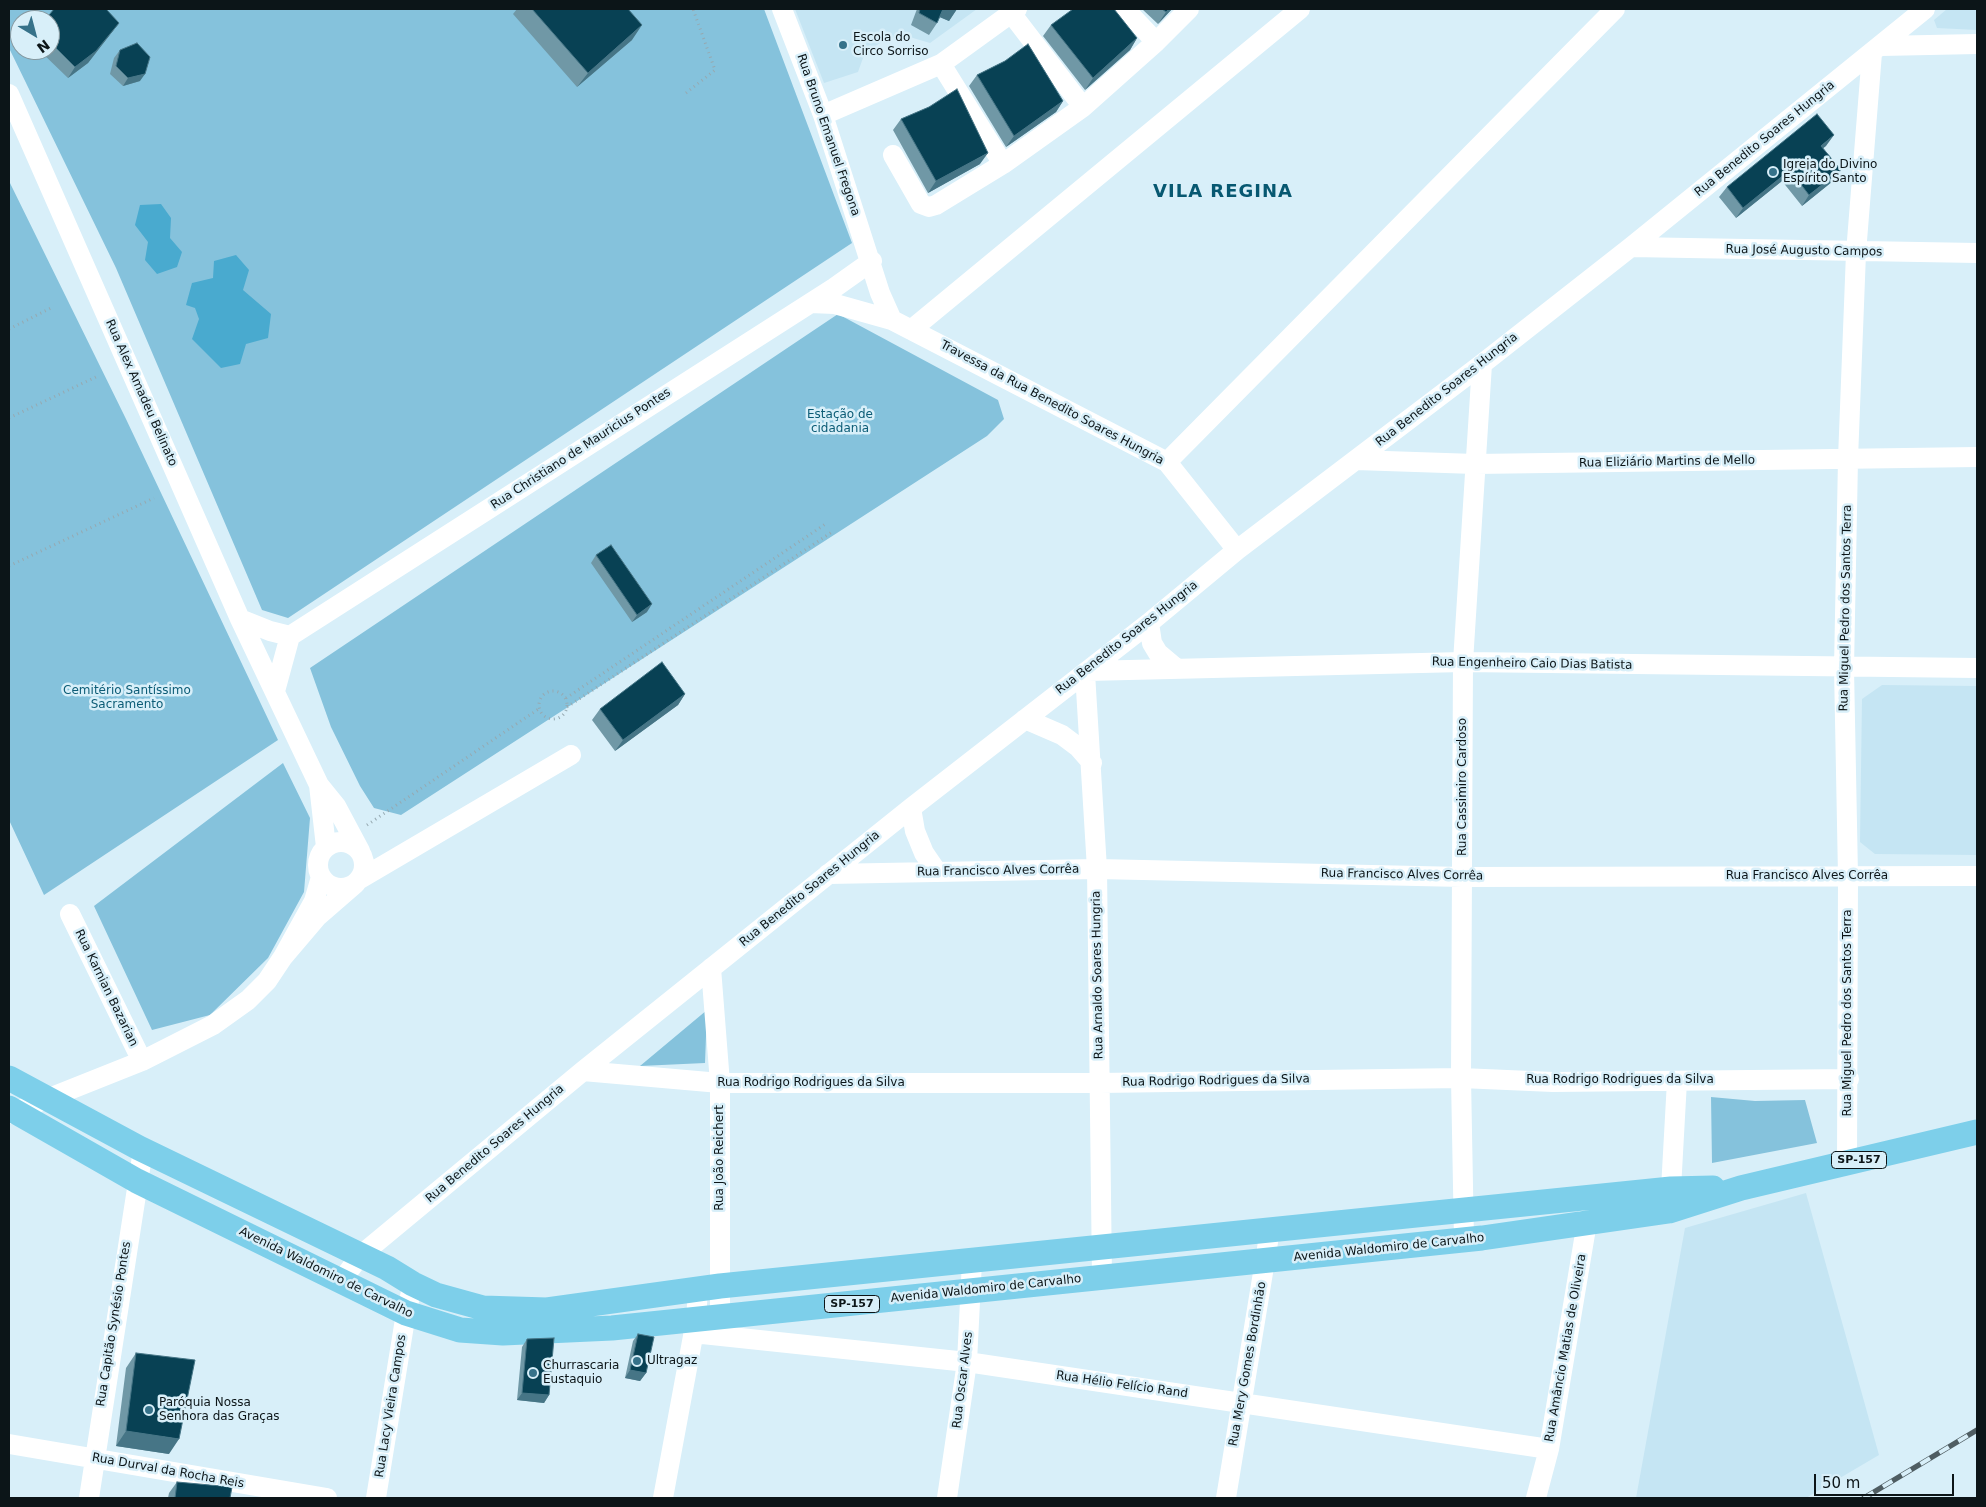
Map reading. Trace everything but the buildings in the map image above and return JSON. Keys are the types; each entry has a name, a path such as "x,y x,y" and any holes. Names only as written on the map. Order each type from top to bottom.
{"main road":[{"name":"Avenida Waldomiro de Carvalho","path":"9,1078 143,1150 361,1255 413,1284 436,1295 483,1308 547,1310 709,1288 1462,1210 1671,1189 1741,1188"},
{"name":"Avenida Waldomiro de Carvalho","path":"11,1112 137,1181 406,1313 460,1330 503,1333 694,1326 720,1317 1464,1240 1669,1211 1741,1188 1977,1132"}],"street":[{"name":"Rua Bruno Emanuel Fregona","path":"782,9 823,115 872,261 880,293 892,320"},
{"path":"1125,9 1156,42"},
{"path":"893,155 920,204 929,207 1004,164 1083,107 1156,42 1189,9"},
{"path":"912,330 1300,9"},
{"path":"1167,462 1615,9"},
{"name":"Rua Benedito Soares Hungria","path":"341,1281 361,1255 583,1071 828,874 1149,623 1237,550 1482,364 1631,247 1925,9"},
{"path":"823,115 941,64 1014,11 1083,107"},
{"path":"1876,49 1977,44"},
{"name":"Rua Miguel Pedro dos Santos Terra","path":"1847,1163 1849,1079 1848,876 1844,668 1848,459 1856,253 1876,49"},
{"path":"941,64 1004,164"},
{"name":"Rua Alex Amadeu Belinato","path":"9,94 240,619 319,785"},
{"name":"Rua José Augusto Campos","path":"1631,247 1856,253 1977,253"},
{"name":"Rua Christiano de Mauricius Pontes","path":"290,636 810,303 872,261"},
{"name":"Travessa da Rua Benedito Soares Hungria","path":"810,303 835,304 892,320 1167,462 1237,550"},
{"name":"Rua Cassimiro Cardoso","path":"1464,1240 1460,1078 1463,877 1463,662 1482,364"},
{"name":"Rua Eliziário Martins de Mello","path":"1356,460 1475,464 1977,457"},
{"path":"240,619 270,631 290,636 275,691"},
{"path":"1149,623 1152,643 1158,653 1177,669"},
{"name":"Rua Engenheiro Caio Dias Batista","path":"1086,672 1463,662 1844,668 1977,668"},
{"name":"Rua Arnaldo Soares Hungria","path":"1086,672 1097,868 1102,1277"},
{"path":"1025,719 1044,725 1062,735 1092,762"},
{"path":"321,877 333,887 341,888 357,882 570,755"},
{"path":"11,1112 47,1100 142,1061 213,1025 248,1000 267,980 283,957 316,918 357,882 364,865 356,843 336,806 319,785"},
{"path":"283,957 314,901 321,877 318,861 326,847 319,785"},
{"path":"911,808 915,832 924,853 937,872"},
{"path":"326,847 341,842 356,843"},
{"name":"Rua Francisco Alves Corrêa","path":"828,874 1097,868 1463,877 1977,876"},
{"name":"Rua Karnian Bazarian","path":"70,914 142,1061"},
{"name":"Rua João Reichert","path":"711,968 720,1083 709,1288 720,1317"},
{"name":"Rua Rodrigo Rodrigues da Silva","path":"583,1071 720,1083 1100,1083 1460,1078 1553,1082 1849,1079"},
{"path":"1671,1189 1677,1081"},
{"name":"Rua Capitão Synésio Pontes","path":"88,1498 143,1150"},
{"name":"Rua Amâncio Matias de Oliveira","path":"1536,1498 1549,1449 1592,1197"},
{"name":"Rua Mery Gomes Bordinhão","path":"1226,1498 1240,1402 1270,1230"},
{"name":"Rua Oscar Alves","path":"947,1498 967,1362 972,1261"},
{"name":"Rua Lacy Vieira Campos","path":"376,1498 406,1313 413,1284"},
{"path":"663,1498 694,1326 709,1288"},
{"name":"Rua Hélio Felício Rand","path":"694,1326 967,1362 1549,1449"},
{"name":"Rua Durval da Rocha Reis","path":"9,1444 327,1498"}],"path":[{"path":"686,93 715,70 693,9"},
{"path":"9,330 51,308"},
{"path":"9,418 98,376"},
{"path":"9,566 154,498"},
{"path":"566,698 827,523"},
{"path":"567,707 566,698 560,692 551,691 541,699 540,708 545,716 554,719 562,716 567,707 832,532"},
{"path":"356,843 540,708"}],"shaded area":[{"name":"Escola do Circo Sorriso","path":"795,9 977,9 930,43 903,35 888,39 873,47 863,58 858,72 824,83"},
{"path":"1947,9 1977,9 1977,30 1937,28 1934,20"},
{"path":"161,204 171,218 170,238 182,252 177,267 157,274 145,260 148,242 135,225 140,205"},
{"path":"236,255 249,270 243,290 271,314 268,338 246,344 240,364 221,368 192,339 199,319 195,308 186,305 192,283 213,278 214,261"},
{"path":"1882,685 1977,686 1977,855 1875,854 1860,842 1862,699"},
{"path":"1806,1193 1879,1455 1806,1498 1636,1498 1685,1228"}],"green space":[{"path":"9,9 764,9 852,243 288,618 262,610 116,268 15,60 60,60 60,10 10,10 10,50"},
{"name":"Cemitério Santíssimo Sacramento","path":"9,181 126,419 278,740 44,895 9,820"},
{"name":"Estação de cidadania","path":"838,314 998,400 1004,419 987,436 401,815 374,808 360,786 331,727 310,668"},
{"path":"283,763 310,818 304,892 268,958 210,1015 152,1030 94,906"},
{"path":"707,1010 705,1063 640,1066"},
{"path":"1711,1097 1755,1101 1805,1100 1817,1143 1712,1163"}],"railway":[{"path":"1864,1498 1977,1430"}],"place":[{"name":"Escola do Circo Sorriso","path":"843,45"},
{"name":"Igreja do Divino Espírito Santo","path":"1773,172"},
{"name":"Ultragaz","path":"637,1361"},
{"name":"Churrascaria Eustaquio","path":"533,1373"},
{"name":"Paróquia Nossa Senhora das Graças","path":"149,1410"}],"district":[{"name":"VILA REGINA","path":"1223,192"}]}
